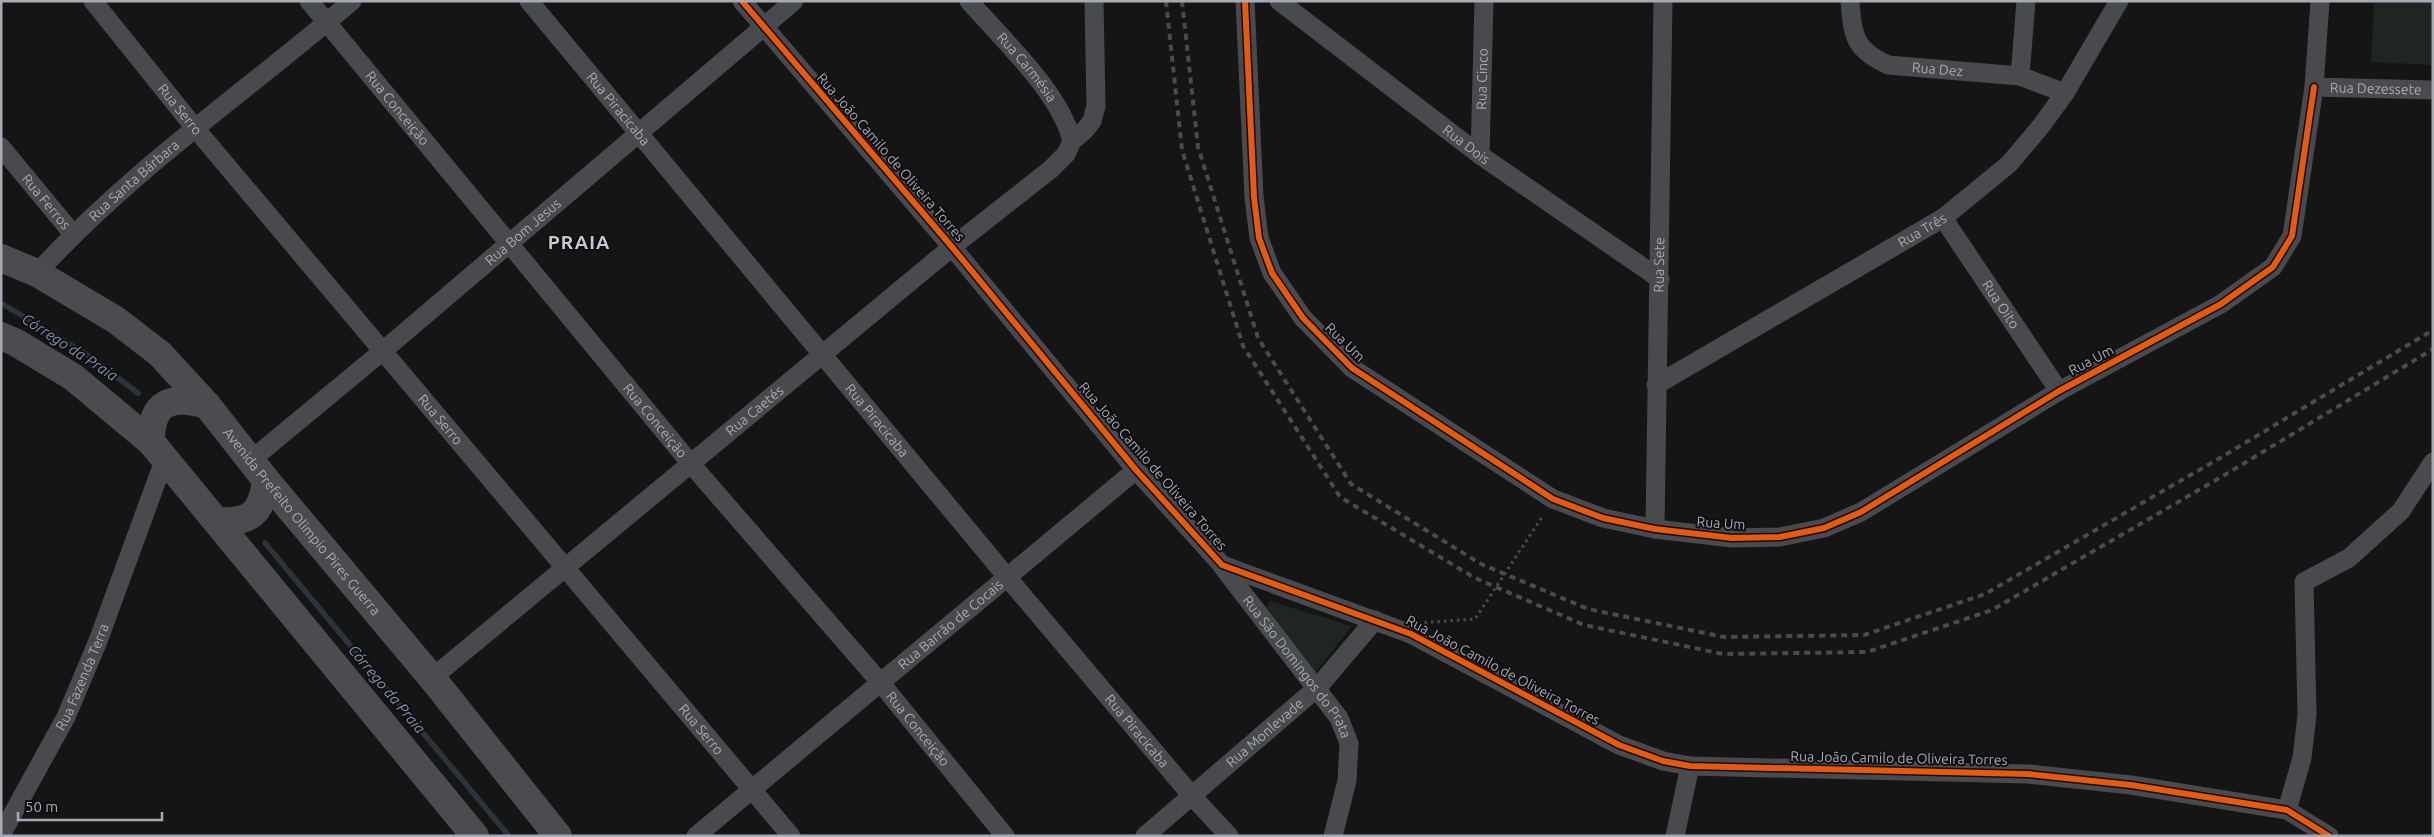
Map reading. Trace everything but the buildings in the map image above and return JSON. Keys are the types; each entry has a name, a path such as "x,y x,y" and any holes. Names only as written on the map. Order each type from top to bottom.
{"main road":[{"name":"Avenida Prefeito Olimpio Pires Guerra","path":"1,258 37,273 116,320 160,354 207,404 259,470 432,678 558,836"},
{"path":"1,336 16,342 73,377 158,450 476,836"},
{"path":"158,450 151,430 159,408 170,401 186,399 207,404"},
{"path":"217,521 240,521 248,518 262,502 259,470"}],"street":[{"name":"Rua Serro","path":"93,1 195,128 384,350 791,836"},
{"name":"Rua Conceição","path":"309,1 691,464 880,682 1005,836"},
{"name":"Rua Santa Bárbara","path":"37,273 73,234 195,128 352,1"},
{"name":"Rua Piracicaba","path":"529,1 1007,577 1192,796 1229,836"},
{"name":"Rua João Camilo de Oliveira Torres","path":"742,1 952,247 1136,470 1222,565 1411,634 1619,745 1663,761 1690,766 2028,774 2131,785 2287,810 2329,836"},
{"name":"Rua Bom Jesus","path":"259,470 384,350 794,1"},
{"name":"Rua Carmésia","path":"969,1 1041,84 1061,112 1072,141"},
{"name":"Rua Caetés","path":"432,678 952,247 1051,169 1066,154 1072,141 1084,132 1092,121 1096,106 1094,1"},
{"name":"Rua Dois","path":"1279,1 1480,155 1660,279"},
{"name":"Rua Cinco","path":"1480,155 1484,1"},
{"name":"Rua Sete","path":"1655,529 1663,1"},
{"name":"Rua Dez","path":"1850,1 1857,42 1869,56 1888,64 2020,76 2065,93"},
{"path":"2020,76 2026,1"},
{"name":"Rua Três","path":"1656,385 1943,218 2009,164 2041,126 2065,93 2119,1"},
{"name":"Rua Dezessete","path":"2320,1 2314,87 2433,90"},
{"name":"Rua Um","path":"1245,2 1254,197 1259,238 1272,273 1303,318 1352,368 1553,499 1603,518 1655,529 1732,538 1780,537 1824,528 1861,512 2059,392 2221,304 2273,267 2292,236 2314,87"},
{"name":"Rua Ferros","path":"1,147 73,234"},
{"name":"Rua Oito","path":"1943,218 2059,392"},
{"name":"Rua Fazenda Terra","path":"1,835 66,717 98,641 146,512 158,450"},
{"path":"2287,810 2302,758 2307,715 2304,582 2349,558 2401,511 2433,462"},
{"name":"Rua Barrão de Cocais","path":"696,836 751,788 1136,470"},
{"name":"Rua São Domingos do Prata","path":"1222,565 1318,687 1339,718 1349,743 1347,781 1334,836"},
{"name":"Rua Monlevade","path":"1145,836 1318,687 1375,620"},
{"path":"1675,836 1690,766"}],"path":[{"path":"1418,622 1475,619 1542,516"}],"shaded area":[{"path":"2374,1 2433,1 2433,65 2371,62"},
{"path":"1270,601 1352,626 1315,673 1266,608"}],"waterway":[{"name":"Córrego da Praia","path":"1,303 86,354 138,393"},
{"name":"Córrego da Praia","path":"265,543 509,836"}],"railway":[{"path":"1166,1 1182,150 1243,346 1340,497 1475,578 1584,625 1723,654 1867,652 1992,610 2228,473 2433,349"},
{"path":"1182,1 1198,147 1258,338 1351,484 1481,564 1588,609 1724,637 1864,635 1985,594 2220,458 2433,330"}],"cycle path":[{"path":"742,1 952,247 1136,470 1222,565 1411,634 1619,745 1663,761 1690,766 2028,774 2131,785 2287,810 2329,836"},
{"path":"1245,1 1254,197 1259,238 1272,273 1303,318 1352,368 1553,499 1603,518 1655,529 1732,538 1780,537 1824,528 1861,512 2059,391 2221,304 2273,267 2292,236 2314,87"}],"district":[{"name":"PRAIA","path":"579,242"}]}
